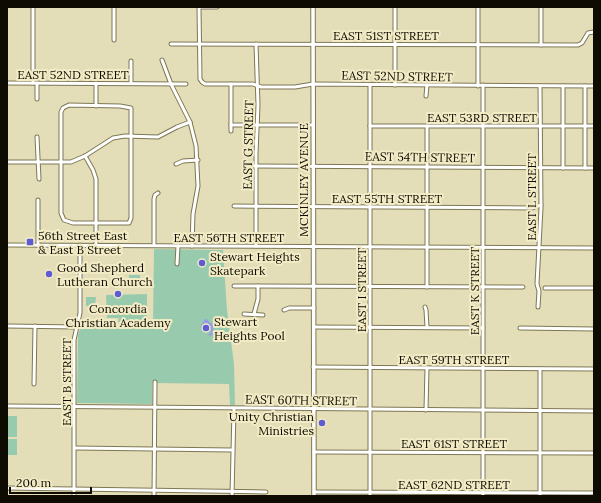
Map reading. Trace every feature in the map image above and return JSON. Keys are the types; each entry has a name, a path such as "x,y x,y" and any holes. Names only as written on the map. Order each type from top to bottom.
{"main road":[{"name":"MCKINLEY AVENUE","path":"313,7 314,494"}],"street":[{"path":"33,7 35,83 37,99"},
{"path":"114,7 114,40"},
{"path":"200,44 199,7 217,7"},
{"path":"395,7 396,85"},
{"path":"478,7 478,86"},
{"path":"541,7 541,45"},
{"name":"EAST 51ST STREET","path":"171,44 578,45 582,43 588,32 594,32"},
{"name":"EAST 52ND STREET","path":"200,44 200,79 202,82 208,84 253,84 258,86 295,87 313,84 594,86"},
{"name":"EAST G STREET","path":"256,44 258,86 256,246"},
{"path":"162,60 171,84 190,122 195,141 198,160 198,186 193,214 192,246"},
{"path":"131,61 131,83"},
{"name":"EAST 52ND STREET","path":"7,83 186,84"},
{"path":"96,83 96,106"},
{"path":"231,84 231,131"},
{"name":"EAST I STREET","path":"370,85 370,494"},
{"path":"426,96 427,85"},
{"name":"EAST K STREET","path":"483,85 483,494"},
{"name":"EAST L STREET","path":"538,307 541,205 540,86"},
{"path":"563,86 563,168"},
{"path":"585,168 586,86"},
{"path":"69,106 96,106 130,108 130,221 126,223 71,223 64,220 61,211 61,112 64,108 69,106"},
{"path":"7,162 71,162 85,156 110,140 119,137 131,136 159,136 190,122"},
{"path":"231,125 313,125"},
{"name":"EAST 53RD STREET","path":"370,126 594,126"},
{"path":"427,126 427,287"},
{"path":"37,137 39,179"},
{"path":"85,156 96,176 96,245"},
{"path":"176,164 183,161 198,160"},
{"name":"EAST 54TH STREET","path":"246,166 314,165 594,168"},
{"path":"154,245 154,199 158,193"},
{"path":"38,200 38,245"},
{"name":"EAST 55TH STREET","path":"234,206 532,208 541,205"},
{"name":"EAST 56TH STREET","path":"7,245 594,248"},
{"name":"EAST B STREET","path":"74,496 74,340 80,313 80,245"},
{"path":"177,264 178,246"},
{"path":"234,286 523,287"},
{"path":"254,314 258,299 258,286"},
{"path":"545,288 594,288"},
{"path":"425,307 427,328"},
{"path":"284,310 289,308 314,308"},
{"path":"244,314 263,315"},
{"path":"7,326 77,326"},
{"path":"34,326 34,384"},
{"path":"314,327 483,328"},
{"path":"520,328 594,329"},
{"name":"EAST 59TH STREET","path":"313,368 594,369"},
{"path":"426,410 428,368"},
{"path":"540,369 540,495"},
{"path":"154,382 154,496"},
{"name":"EAST 60TH STREET","path":"7,406 594,411"},
{"path":"232,496 234,409"},
{"path":"75,448 232,450"},
{"name":"EAST 61ST STREET","path":"314,452 594,453"},
{"path":"7,488 266,492"},
{"name":"EAST 62ND STREET","path":"314,494 540,495 594,493"}],"green space":[{"path":"154,249 223,250 227,310 234,364 235,405 230,405 229,384 152,383 152,404 77,403 78,335 81,326 153,326"},
{"path":"129,275 140,275 140,286 129,286"},
{"path":"147,294 146,321 118,322 119,318 107,318 106,295"},
{"path":"86,297 96,297 95,306 86,306"},
{"path":"7,416 17,416 17,437 7,437"},
{"path":"7,439 17,439 17,455 7,455"}],"water":[{"name":"Stewart Heights Pool","path":"205,319 210,323 216,324 215,327 212,328 214,329 213,334 210,336 208,335 211,332 211,329 209,332 200,328"}],"place":[{"name":"56th Street East & East B Street","path":"30,242"},
{"name":"Stewart Heights Skatepark","path":"202,263"},
{"name":"Good Shepherd Lutheran Church","path":"49,274"},
{"name":"Concordia Christian Academy","path":"118,294"},
{"name":"Stewart Heights Pool","path":"206,328"},
{"name":"Unity Christian Ministries","path":"322,423"}]}
